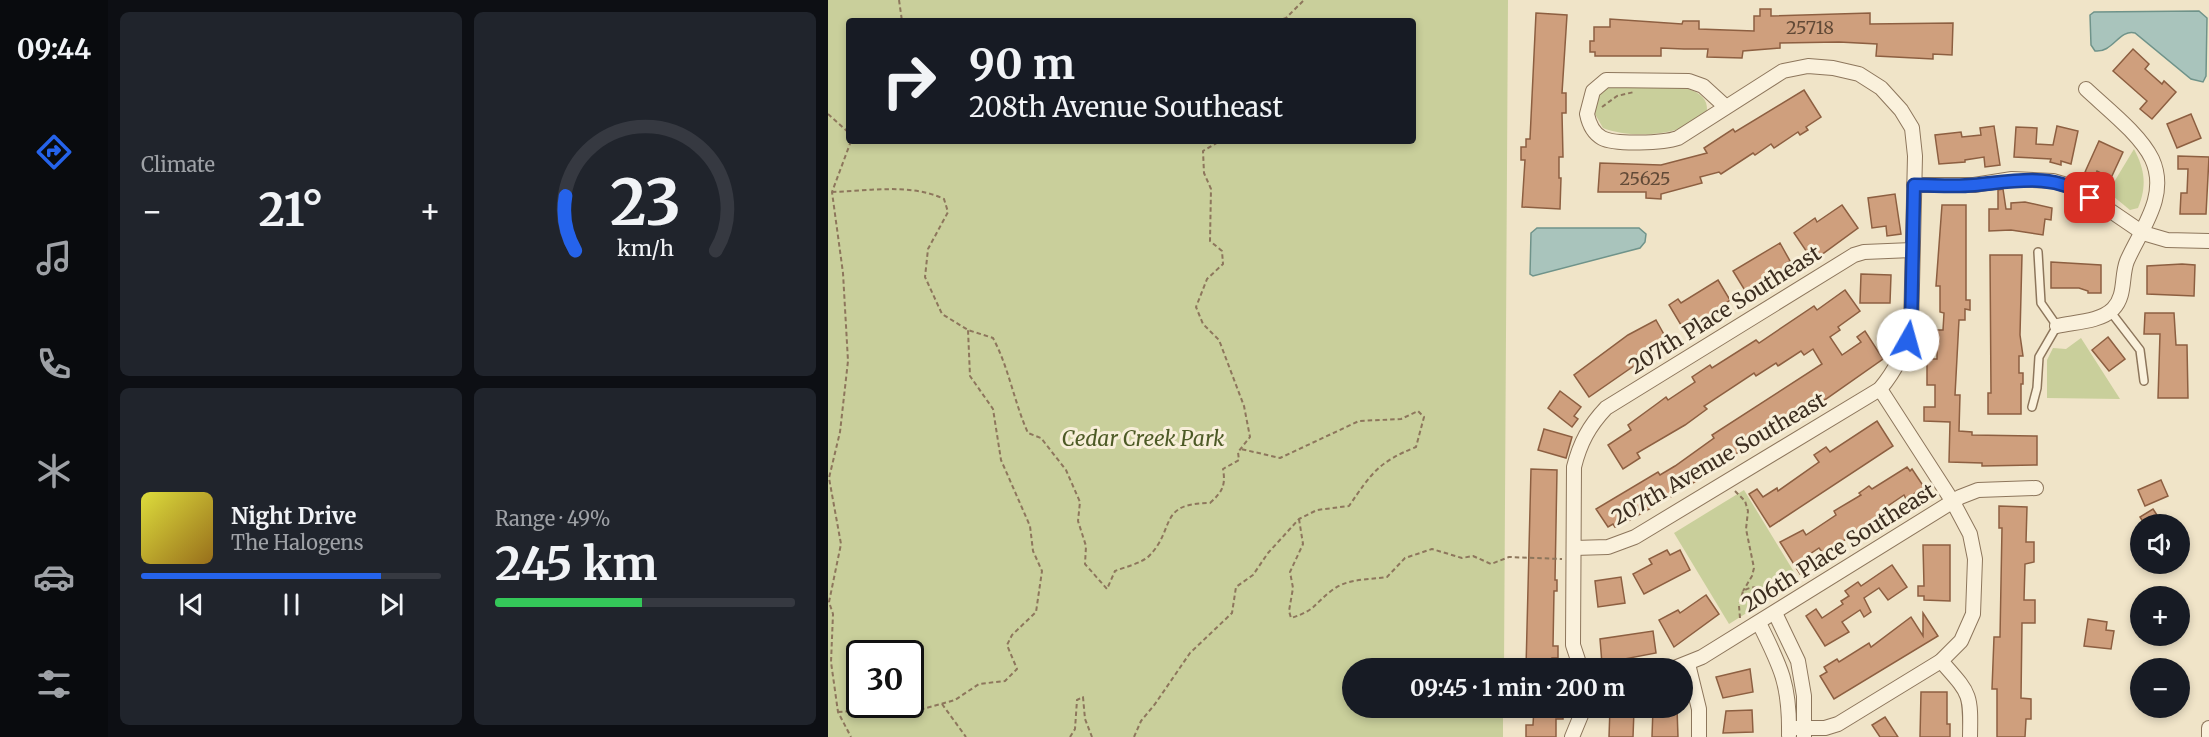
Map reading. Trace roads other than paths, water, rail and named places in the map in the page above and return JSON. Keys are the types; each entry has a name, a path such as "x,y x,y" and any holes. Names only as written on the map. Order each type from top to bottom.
{"street":[{"path":"1726,107 1697,83 1606,80 1593,91 1587,114 1595,133 1607,140 1665,141 1678,138 1783,71 1808,66 1859,74 1881,88 1901,110 1912,128 1915,156 1911,328 1904,352 1893,374 1880,389 1953,502 1973,546 1973,614 1961,641 1941,661 1838,724 1804,733 1789,733 1783,671 1759,623"},
{"path":"2057,326 2096,318 2110,311 2121,294 2127,261 2143,233 2157,194 2151,157 2140,141 2086,89"},
{"path":"1914,185 1974,185 2013,179 2053,181 2077,188 2143,233 2167,240 2209,241"},
{"name":"207th Place Southeast","path":"1574,553 1574,467 1580,444 1592,424 1606,408 1854,255 1864,252 1912,250"},
{"name":"207th Avenue Southeast","path":"1574,553 1608,547 1635,537 1880,389"},
{"name":"206th Place Southeast","path":"1693,660 1776,613 1953,502 1978,490 2036,488"},
{"path":"1574,553 1573,645 1577,658"},
{"path":"1776,613 1798,662 1804,696 1804,733"},
{"path":"1941,661 1967,690 1971,707 1970,737"},
{"path":"1693,684 1699,709 1699,737"},
{"path":"1572,737 1580,718"},
{"path":"2209,728 2209,737"}],"lane":[{"path":"2032,407 2037,388 2039,357 2057,326 2041,303 2038,252"},
{"path":"2110,311 2140,350 2144,381"}],"water":[{"path":"2199,11 2207,18 2206,76 2203,82 2191,79 2135,33 2125,34 2101,51 2095,51 2091,45 2090,15 2094,12"},
{"path":"1537,228 1639,228 1646,234 1645,242 1640,248 1533,276 1530,274 1531,233"}],"park label":[{"name":"Cedar Creek Park","path":"1143,439"}]}
